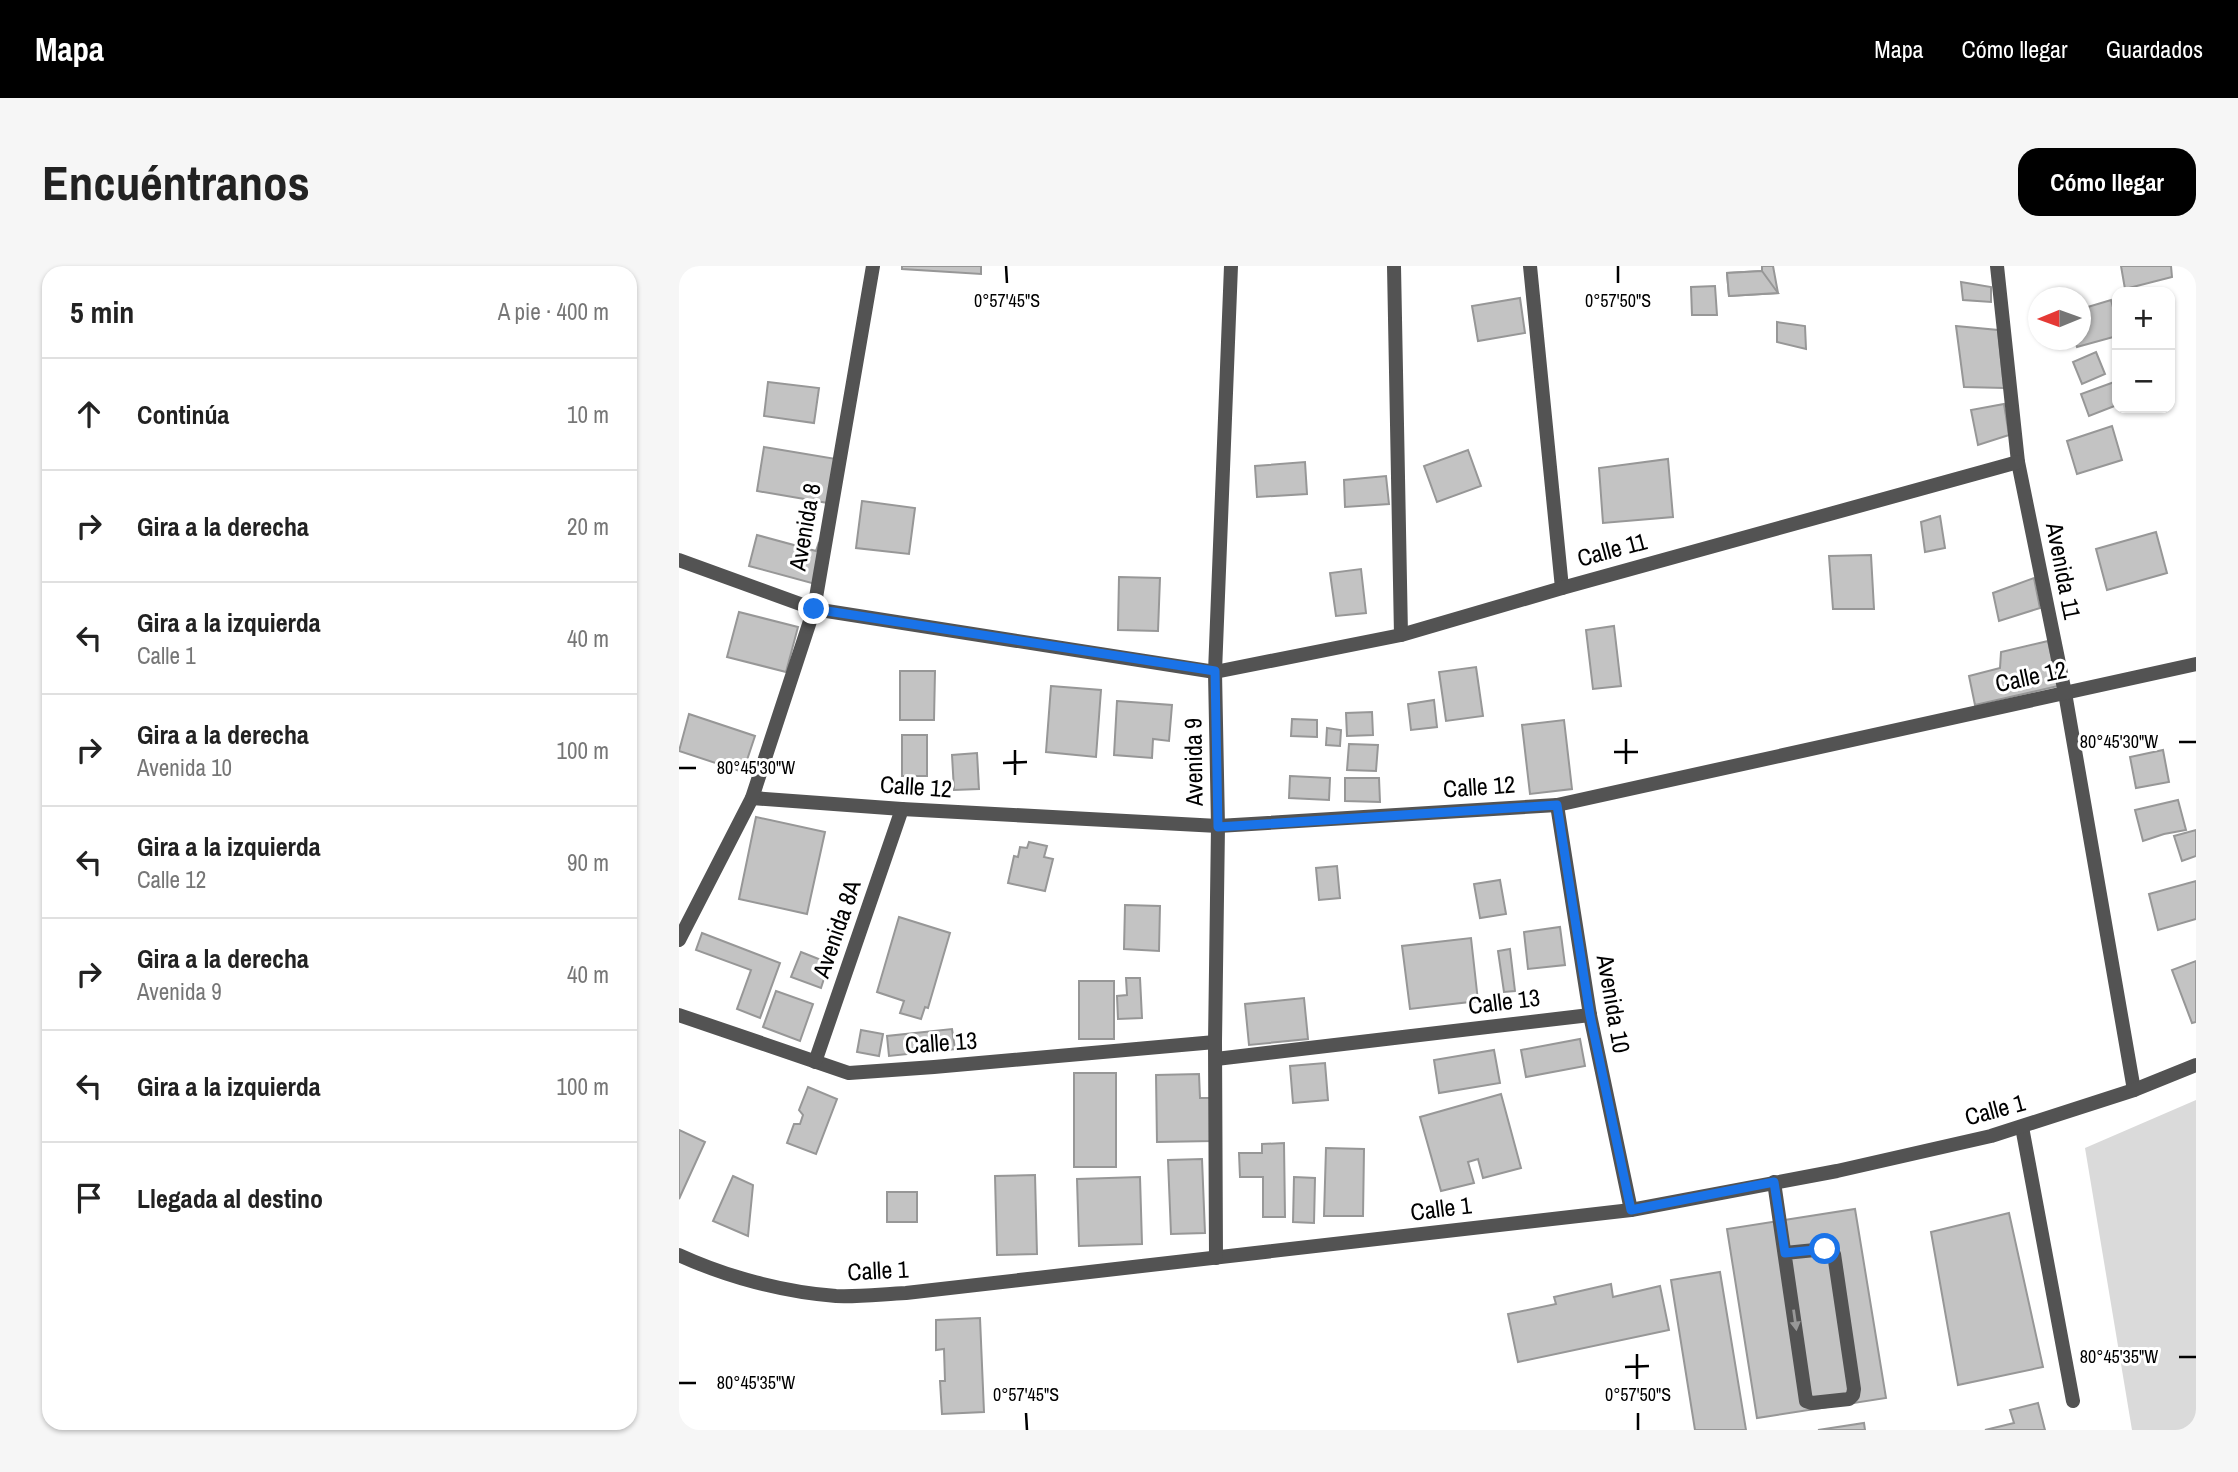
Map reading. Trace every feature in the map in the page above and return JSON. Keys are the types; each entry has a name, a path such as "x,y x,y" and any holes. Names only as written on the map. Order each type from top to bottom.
{"street":[{"name":"Avenida 8","path":"679,940 752,798 814,609 873,266"},
{"name":"Avenida 9","path":"1216,1258 1218,827 1215,671 1231,266"},
{"path":"1394,266 1401,635"},
{"path":"1529,266 1562,587"},
{"name":"Avenida 11","path":"1997,266 2018,462 2065,693 2134,1090"},
{"name":"Calle 11","path":"679,560 814,609 1215,671 1401,635 1562,587 2018,462"},
{"name":"Calle 12","path":"752,798 1218,827 1557,805 2196,664"},
{"name":"Avenida 10","path":"1557,805 1590,1015 1631,1210"},
{"name":"Avenida 8A","path":"815,1062 902,809"},
{"name":"Calle 13","path":"679,1015 849,1073 934,1068 1215,1042"},
{"name":"Calle 13","path":"1216,1059 1590,1015"},
{"name":"Calle 1","path":"679,1255 697,1263 785,1289 838,1296 907,1293 1631,1210 1837,1171 2022,1127 2134,1090 2196,1065"},
{"path":"2022,1127 2073,1401"},
{"path":"1774,1182 1806,1401 1812,1403 1849,1399 1854,1389 1834,1254 1825,1249 1785,1253"}],"shaded area":[{"path":"2196,1100 2196,1430 2132,1430 2085,1148"}],"building":[{"path":"902,266 981,266 981,274 902,269"},
{"path":"1762,266 1773,266 1778,293 1729,296 1727,273 1762,271"},
{"path":"2121,266 2171,266 2172,277 2125,287"},
{"path":"1762,271 1778,293 1729,296 1727,273"},
{"path":"1961,282 1991,287 1991,302 1963,300"},
{"path":"1715,286 1717,315 1692,315 1691,287"},
{"path":"1520,298 1525,333 1478,341 1472,306"},
{"path":"2111,300 2112,337 2091,343 2091,306"},
{"path":"1777,322 1805,326 1806,349 1777,342"},
{"path":"1956,326 1998,330 2004,388 1964,387"},
{"path":"2096,352 2105,374 2082,384 2073,362"},
{"path":"768,382 819,388 814,423 764,416"},
{"path":"2112,383 2112,407 2089,416 2081,394"},
{"path":"2004,404 2009,435 1978,445 1971,410"},
{"path":"2112,426 2122,460 2077,474 2067,441"},
{"path":"764,447 836,459 828,503 757,491"},
{"path":"1468,450 1481,486 1437,502 1424,466"},
{"path":"1668,459 1673,517 1603,523 1599,468"},
{"path":"1305,462 1307,494 1257,497 1255,466"},
{"path":"1386,476 1389,504 1345,507 1344,480"},
{"path":"862,501 915,508 909,554 856,548"},
{"path":"1940,516 1945,548 1925,552 1921,522"},
{"path":"2156,532 2167,573 2107,590 2096,549"},
{"path":"757,535 816,551 819,542 819,585 749,566"},
{"path":"1871,555 1874,609 1833,609 1829,556"},
{"path":"1361,569 1366,613 1336,616 1330,573"},
{"path":"1119,577 1160,578 1158,631 1118,630"},
{"path":"2034,578 2040,608 1999,621 1993,593"},
{"path":"739,612 798,627 786,672 727,657"},
{"path":"1614,626 1621,686 1593,689 1586,630"},
{"path":"2048,641 2058,686 1975,705 1969,676 2000,668 2001,652"},
{"path":"1476,667 1483,716 1446,721 1439,672"},
{"path":"900,671 935,671 934,720 900,720"},
{"path":"1051,686 1101,690 1096,757 1046,752"},
{"path":"1434,700 1437,727 1411,730 1408,704"},
{"path":"1117,701 1172,705 1169,741 1153,739 1152,758 1114,755"},
{"path":"1372,712 1373,735 1347,736 1346,713"},
{"path":"689,714 755,736 743,772 679,751"},
{"path":"1292,719 1317,720 1317,737 1291,736"},
{"path":"1564,720 1572,789 1530,794 1522,725"},
{"path":"1327,728 1341,730 1340,746 1326,745"},
{"path":"902,735 927,735 927,776 902,776"},
{"path":"1349,744 1378,745 1376,771 1347,770"},
{"path":"2163,750 2169,782 2136,788 2130,757"},
{"path":"977,753 979,789 954,790 952,755"},
{"path":"1290,776 1330,778 1329,800 1289,798"},
{"path":"1345,778 1379,778 1380,802 1345,801"},
{"path":"2178,800 2186,830 2143,841 2135,810"},
{"path":"756,817 825,832 807,914 739,899"},
{"path":"2196,830 2196,856 2182,861 2174,836"},
{"path":"1029,842 1047,846 1044,857 1053,859 1045,891 1008,883 1014,856 1018,857 1020,847 1027,848"},
{"path":"1337,866 1340,898 1319,900 1316,868"},
{"path":"1500,880 1506,914 1480,918 1474,884"},
{"path":"2196,881 2196,919 2158,930 2149,894"},
{"path":"1125,905 1160,906 1159,951 1124,949"},
{"path":"899,917 950,933 928,1008 925,1007 921,1019 900,1013 904,1001 877,992"},
{"path":"1560,927 1565,965 1528,969 1524,932"},
{"path":"702,933 780,963 760,1018 737,1009 751,970 696,950"},
{"path":"1471,938 1478,1001 1410,1009 1402,946"},
{"path":"1510,949 1515,991 1504,992 1498,951"},
{"path":"801,952 829,963 821,988 791,977"},
{"path":"2196,961 2196,1022 2192,1023 2172,970"},
{"path":"1126,978 1140,978 1142,1018 1118,1019 1117,996 1127,995"},
{"path":"1079,981 1114,981 1114,1039 1079,1039"},
{"path":"776,991 813,1004 800,1041 763,1027"},
{"path":"1304,998 1308,1039 1249,1045 1245,1004"},
{"path":"952,1029 955,1049 889,1056 887,1036"},
{"path":"861,1030 883,1034 879,1056 857,1052"},
{"path":"1580,1039 1585,1066 1526,1077 1521,1050"},
{"path":"1494,1050 1500,1083 1439,1093 1434,1060"},
{"path":"1325,1063 1328,1100 1293,1103 1290,1066"},
{"path":"1074,1073 1116,1073 1116,1167 1074,1167"},
{"path":"1199,1074 1200,1098 1212,1098 1213,1141 1157,1142 1156,1075"},
{"path":"808,1087 837,1099 816,1154 787,1143 794,1124 800,1124 803,1115 799,1110"},
{"path":"1501,1094 1521,1168 1483,1178 1478,1159 1468,1162 1474,1183 1441,1191 1420,1117"},
{"path":"679,1130 705,1142 679,1199"},
{"path":"1284,1143 1285,1217 1263,1217 1263,1177 1240,1177 1239,1153 1262,1153 1262,1144"},
{"path":"1326,1148 1364,1149 1363,1216 1324,1216"},
{"path":"1202,1159 1205,1233 1171,1234 1168,1160"},
{"path":"1035,1175 1037,1254 997,1255 995,1176"},
{"path":"733,1176 753,1185 748,1236 713,1221"},
{"path":"1140,1177 1142,1244 1079,1246 1077,1179"},
{"path":"1294,1177 1315,1178 1314,1223 1293,1222"},
{"path":"887,1192 917,1192 917,1222 887,1222"},
{"path":"1855,1209 1886,1398 1757,1418 1727,1229"},
{"path":"2009,1213 2043,1367 1958,1385 1931,1232"},
{"path":"1720,1272 1746,1430 1695,1430 1671,1280"},
{"path":"1611,1284 1613,1297 1660,1286 1669,1330 1518,1362 1508,1314 1556,1304 1554,1297"},
{"path":"980,1318 984,1412 942,1414 940,1381 945,1381 944,1349 936,1350 936,1320"},
{"path":"2038,1403 2045,1430 1985,1430 2014,1423 2010,1410"},
{"path":"1864,1423 1865,1430 1818,1430"}],"route":[{"path":"814,609 1215,671 1218,827 1557,805 1590,1015 1631,1210 1774,1182 1785,1253 1825,1249"}]}
